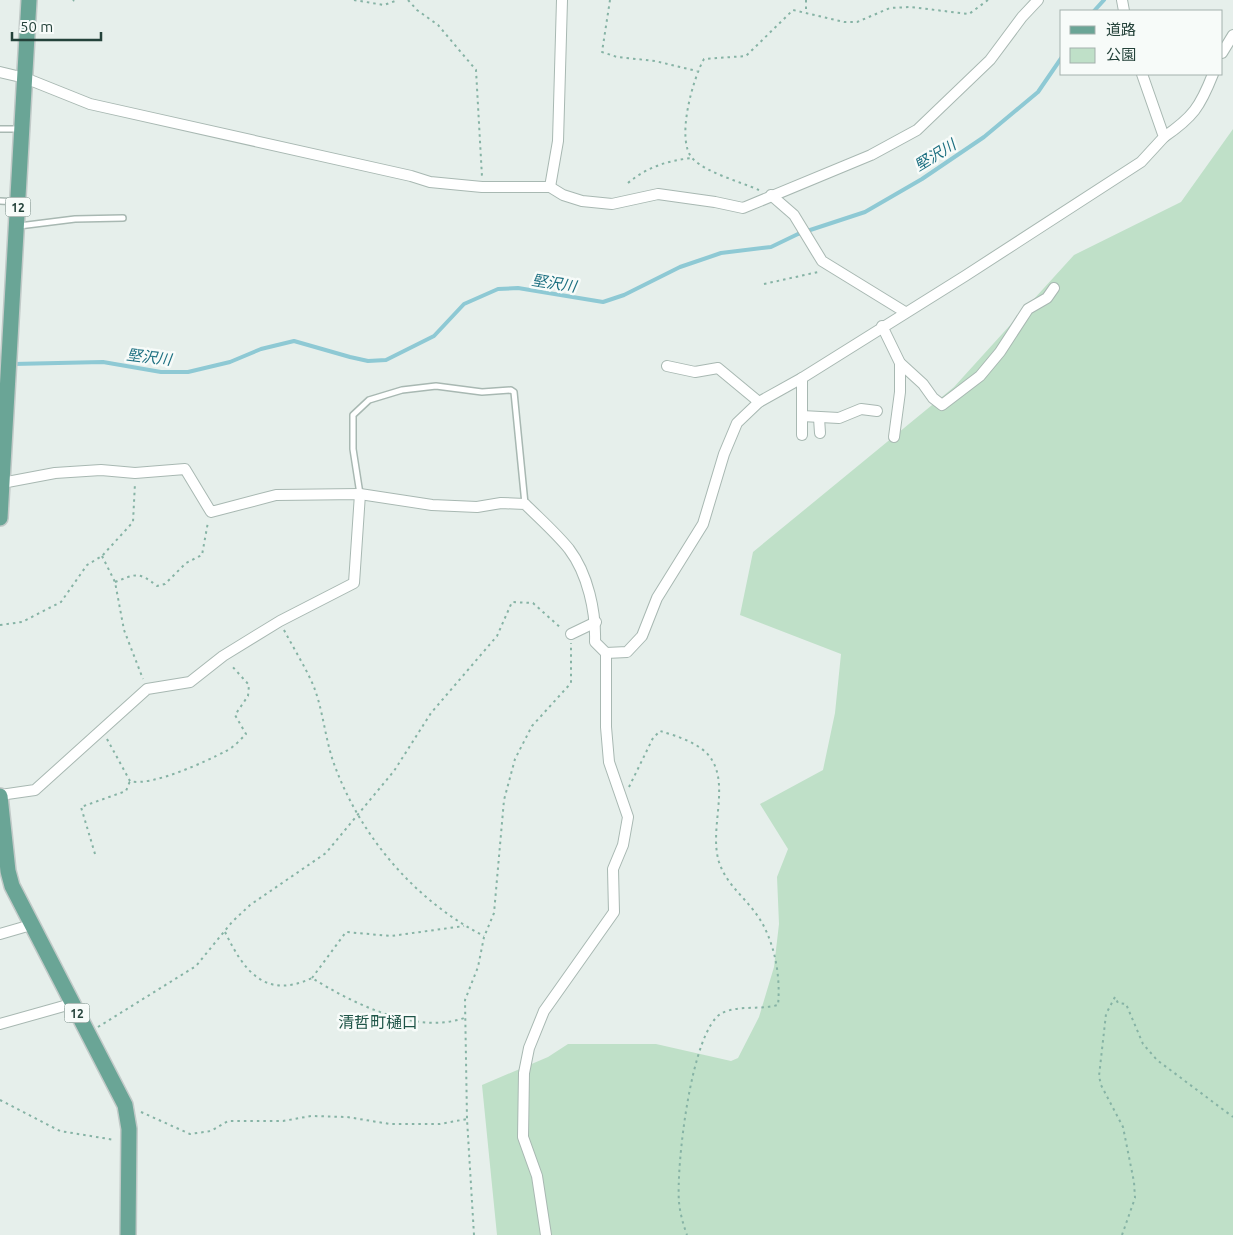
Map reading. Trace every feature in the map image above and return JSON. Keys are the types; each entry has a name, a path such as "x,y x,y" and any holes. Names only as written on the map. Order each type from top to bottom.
{"main road":[{"name":"12","path":"0,518 8,404 29,0"},
{"name":"12","path":"0,795 8,871 12,886 71,1004 125,1105 129,1142 128,1235"}],"street":[{"path":"550,187 558,141 562,0"},
{"path":"0,72 26,78 90,104 411,176 430,182 482,187 550,187 563,196 582,201 612,204 658,194 743,208 871,155 917,130 990,60 1022,17 1038,0"},
{"path":"1223,51 1233,35"},
{"path":"1142,75 1164,137"},
{"path":"606,653 627,652 642,636 657,598 703,524 724,454 737,423 759,402 802,378 882,326 965,276 1141,162 1164,137 1185,122 1198,108 1213,75"},
{"path":"771,195 794,215 822,261 905,312"},
{"path":"882,326 900,363 923,384 932,398 942,405 980,376 1000,352 1028,309 1047,298 1054,288"},
{"path":"894,437 900,392 900,363"},
{"path":"667,366 695,372 718,368 759,402"},
{"path":"802,378 802,435"},
{"path":"802,416 839,418 860,410 877,411"},
{"path":"818,418 820,433"},
{"path":"2,483 55,473 101,470 135,473 184,469 211,512 276,495 360,494 432,505 476,507 501,503 526,504 570,551 587,585 596,622 595,642 606,653 606,727 609,762 628,817 623,845 613,869 614,912 544,1011 529,1048 524,1073 523,1137 537,1176 546,1235"},
{"path":"0,795 35,790 147,690 190,682 223,656 280,621 354,583 360,494"},
{"path":"571,634 596,622"},
{"path":"0,934 31,925"},
{"path":"0,1024 71,1004"}],"lane":[{"path":"0,129 22,129"},
{"path":"0,201 18,202"},
{"path":"17,226 75,219 122,218"},
{"path":"360,494 353,449 353,415 369,400 402,390 436,386 482,392 511,390 514,392 526,504"}],"path":[{"path":"354,0 384,5 398,0"},
{"path":"408,0 417,10 438,25 476,70 482,187"},
{"path":"610,0 602,52 617,56 655,60 697,71"},
{"path":"806,0 806,11"},
{"path":"771,195 704,167 691,158 686,139 687,120 697,71 704,59 746,56 787,14 794,10 806,11 844,22 857,22 890,8 910,7 969,14 988,0"},
{"path":"628,183 637,175 667,161 691,158"},
{"path":"764,284 834,270"},
{"path":"0,625 22,622 61,602 87,565 102,556 133,522 135,473"},
{"path":"115,582 138,574 144,575 157,586 165,584 186,563 202,555 211,512"},
{"path":"102,556 115,582 124,630 147,690"},
{"path":"88,1034 196,966 250,904 326,853 394,771 431,713 497,636 512,602 533,603 571,634 571,683 532,726 515,759 504,800 494,912 484,937 478,967 464,1000 467,1118 474,1235"},
{"path":"280,621 314,688 333,761 358,816 383,853 420,891 464,926 484,937"},
{"path":"102,731 130,781 139,783 161,778 227,751 246,734 235,715 248,696 249,685 223,656"},
{"path":"623,800 652,738 660,731 677,736 706,753 713,761 719,780 716,841 719,860 726,878 755,912 766,932 774,953 780,988 778,1005 764,1009 736,1010 722,1014 708,1025 698,1054 690,1088 680,1173 679,1201 683,1225 687,1235"},
{"path":"95,854 82,807 126,791 130,781"},
{"path":"225,931 237,955 256,978 279,986 297,985 312,978 346,932 391,936 464,926"},
{"path":"312,978 338,994 362,1005 413,1021 452,1022 464,1018"},
{"path":"1122,1235 1135,1198 1134,1182 1123,1127 1101,1085 1099,1076 1106,1014 1115,998 1118,1003 1126,1004 1143,1044 1157,1060 1233,1117"},
{"path":"0,1100 60,1130 129,1142"},
{"path":"125,1105 190,1134 211,1131 228,1121 283,1121 311,1116 348,1117 390,1124 440,1124 467,1118"}],"green space":[{"path":"1233,129 1233,1235 497,1235 482,1085 548,1057 568,1044 656,1044 731,1061 738,1058 759,1017 774,967 779,924 777,877 788,849 760,804 823,770 835,713 841,654 740,615 753,552 954,387 1074,255 1181,202"}],"waterway":[{"name":"堅沢川","path":"1095,10 1104,0"},
{"name":"堅沢川","path":"13,364 103,362 161,372 188,372 230,362 261,349 294,341 368,361 386,360 434,336 464,304 498,289 518,288 603,302 624,295 680,267 721,253 771,247 798,234 865,212 922,179 984,137 1038,92 1060,60"}],"district":[{"name":"清哲町樋口","path":"378,1022"}]}
